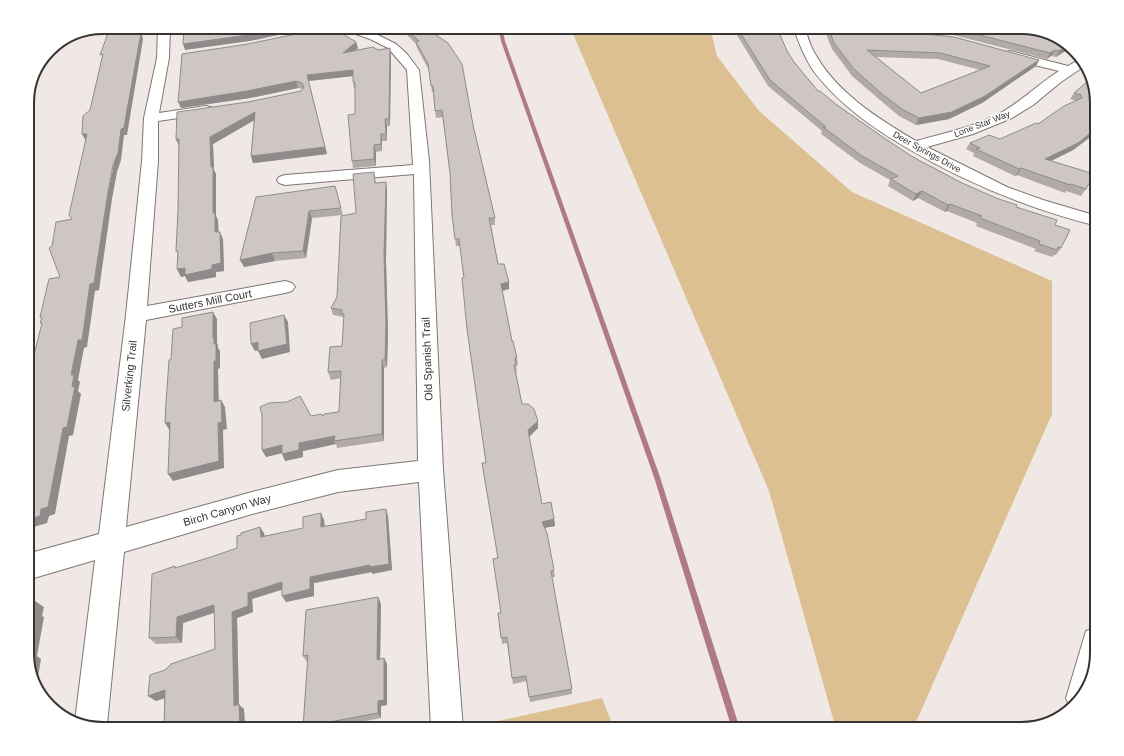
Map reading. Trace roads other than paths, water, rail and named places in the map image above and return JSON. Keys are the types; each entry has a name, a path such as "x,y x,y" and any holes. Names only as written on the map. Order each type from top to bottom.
{"street":[{"name":"Silverking Trail","path":"91,720 136,315 150,162 151,118 170,58 165,34"},
{"name":"Old Spanish Trail","path":"366,34 392,46 413,70 421,169 430,470 447,722"},
{"name":"Deer Springs Drive","path":"800,34 812,60 830,82 849,101 875,122 914,146 973,178 1000,190 1031,201 1090,219"},
{"path":"1002,53 1070,70"},
{"name":"Lone Star Way","path":"914,146 968,131 1007,115 1028,102 1078,65"},
{"path":"151,118 221,108"},
{"path":"285,180 421,169"},
{"name":"Sutters Mill Court","path":"136,315 285,286"},
{"name":"Birch Canyon Way","path":"34,565 252,503 338,481 430,470"}],"waterway":[{"path":"502,34 657,477 734,722"}]}
